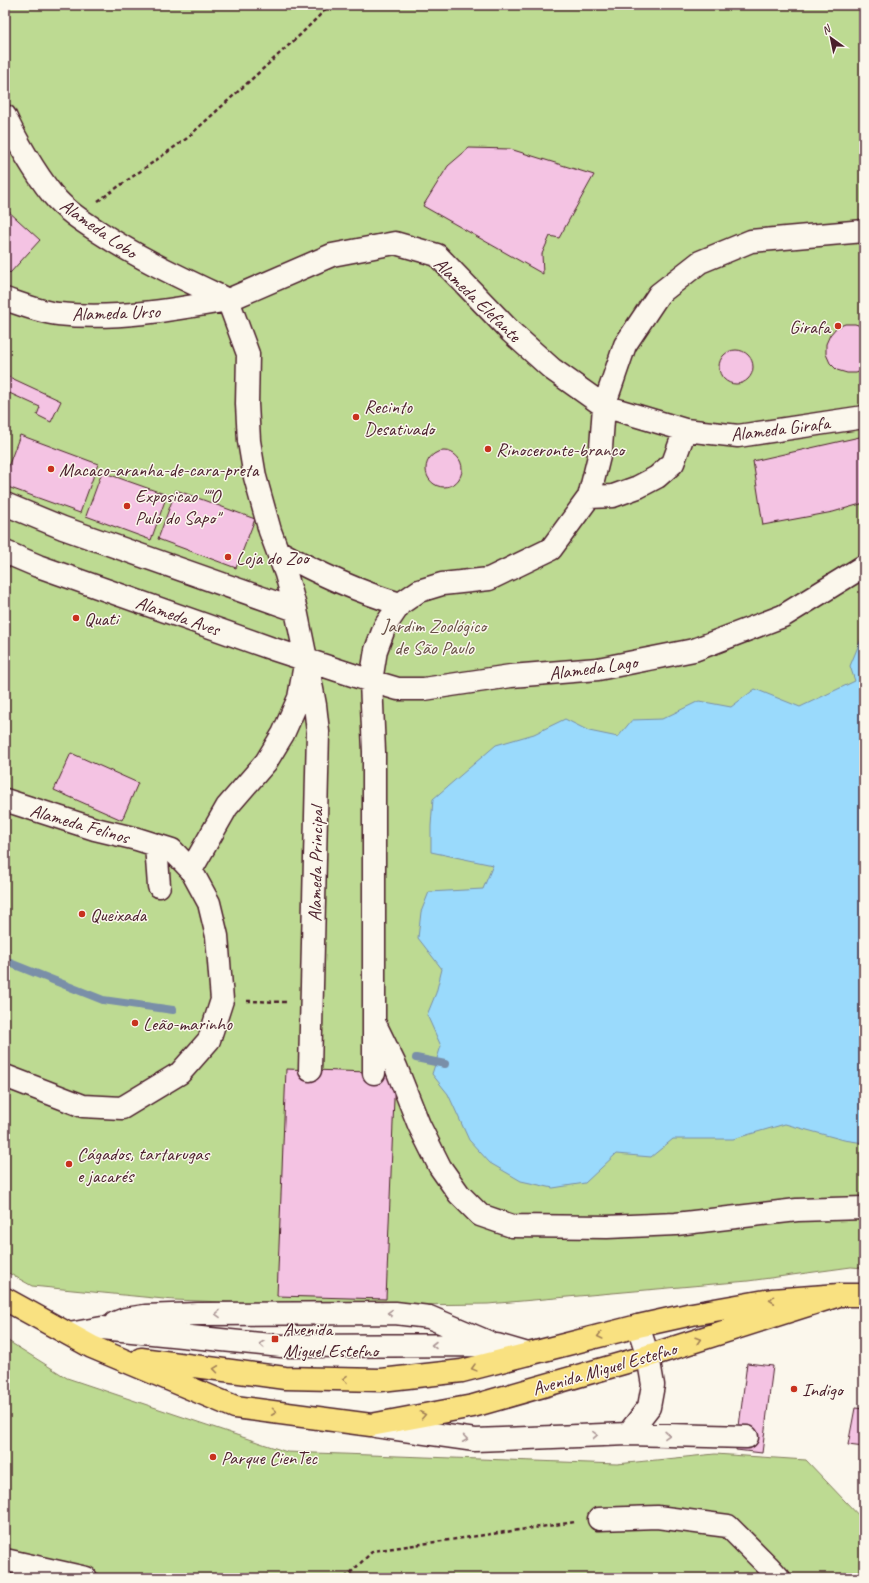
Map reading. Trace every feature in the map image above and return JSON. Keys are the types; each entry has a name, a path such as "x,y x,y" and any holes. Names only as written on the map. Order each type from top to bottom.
{"main road":[{"name":"Avenida Miguel Estefno","path":"5,1299 69,1334 112,1355 235,1407 371,1425 473,1406 648,1356 839,1295"},
{"name":"Avenida Miguel Estefno","path":"112,1355 285,1378 381,1380 462,1371 638,1326 692,1314 772,1300 839,1295 864,1295"}],"street":[{"name":"Alameda Lobo","path":"5,116 32,165 52,194 76,217 126,250 172,274 228,300"},
{"path":"374,1073 374,752 371,681 376,650 385,626 400,604 418,591 442,584 489,579 551,549 589,497 601,448 604,406 626,345 659,294 700,262 751,241 864,231"},
{"name":"Alameda Elefante","path":"228,300 332,255 395,243 437,255 511,332 552,369 604,406"},
{"name":"Alameda Urso","path":"5,299 57,314 113,316 174,310 228,300"},
{"path":"191,870 227,807 266,762 283,734 298,698 306,659 296,610 286,574 255,477 249,441 247,404 248,354 228,300"},
{"name":"Alameda Girafa","path":"604,406 685,430 738,436 864,417"},
{"path":"589,497 613,496 638,487 657,477 673,463 685,430"},
{"path":"5,504 63,528 296,610"},
{"path":"278,551 343,584 372,596 400,604"},
{"name":"Alameda Aves","path":"5,552 38,566 273,649 306,659"},
{"name":"Alameda Lago","path":"306,659 398,689 424,689 511,676 598,669 694,650 783,616 864,566"},
{"name":"Alameda Principal","path":"306,659 315,705 318,732 310,1070"},
{"name":"Alameda Felinos","path":"6,803 172,850 191,870 209,903 217,936 222,1000"},
{"name":"Alameda Felinos","path":"156,845 159,886"},
{"path":"5,1076 83,1106 122,1108 180,1073 209,1040 222,1000"},
{"path":"374,1022 396,1067 419,1126 440,1167 459,1194 480,1215 512,1226 608,1227 676,1224 797,1210 864,1208"},
{"path":"69,1334 102,1328 125,1320 145,1316 395,1313 429,1317 497,1345 528,1354"},
{"path":"628,1434 649,1407 653,1385 648,1356 638,1326"},
{"path":"102,1328 281,1346 497,1345"},
{"path":"371,1425 475,1440 628,1434 747,1437"},
{"path":"599,1519 657,1517 728,1526 778,1578"},
{"path":"5,1560 86,1578"}],"path":[{"path":"76,217 186,139 300,35 330,5"},
{"path":"222,1000 312,1004"},
{"path":"345,1578 373,1551 599,1519"}],"green space":[{"name":"Jardim Zoológico de São Paulo","path":"5,5 864,5 864,1268 851,1267 748,1281 488,1304 324,1306 174,1300 32,1286 5,1271"},
{"name":"Parque CienTec","path":"5,1339 67,1378 287,1452 617,1464 715,1454 806,1460 864,1521 864,1578 5,1578"}],"water":[{"path":"864,632 864,1143 844,1140 785,1124 733,1139 673,1139 651,1157 616,1154 585,1183 553,1188 521,1181 490,1163 469,1140 448,1094 432,1074 441,1046 427,1015 436,993 442,969 418,938 421,912 429,892 483,889 493,865 431,852 433,799 496,745 534,734 565,719 589,731 618,737 632,720 662,719 699,701 731,707 755,689 800,707 855,681 850,666"}],"building":[{"path":"469,148 510,149 594,175 559,238 550,236 542,254 543,274 423,206 448,166"},
{"path":"7,210 40,240 10,273 5,268 5,213"},
{"path":"845,324 855,324 864,327 864,370 856,373 847,373 837,370 830,363 826,354 826,344 830,335 836,328"},
{"path":"733,350 739,350 743,351 750,357 753,367 752,374 746,381 739,384 733,384 729,383 722,377 719,370 719,364 720,360 726,353"},
{"path":"5,375 61,401 51,422 37,415 40,407 5,391"},
{"name":"Macaco-aranha-de-cara-preta","path":"20,435 98,464 80,513 5,486 5,475"},
{"path":"864,436 864,503 833,512 763,525 753,461"},
{"path":"444,451 454,454 459,459 462,469 459,479 454,484 444,487 434,484 429,479 426,469 429,459 434,454"},
{"name":"Exposicao \"\"O Pulo do Sapo\"","path":"102,472 167,495 151,540 86,516"},
{"path":"176,490 255,519 236,568 158,539"},
{"path":"71,753 138,783 122,820 54,790"},
{"path":"286,1069 395,1073 386,1299 277,1296"},
{"path":"747,1363 773,1366 762,1453 736,1450"},
{"path":"855,1408 864,1409 864,1447 848,1445"}],"waterway":[{"path":"5,961 103,1000 173,1010"},
{"path":"416,1058 445,1064"}],"place":[{"name":"Girafa","path":"838,326"},
{"name":"Recinto Desativado","path":"356,417"},
{"name":"Rinoceronte-branco","path":"488,449"},
{"name":"Macaco-aranha-de-cara-preta","path":"51,469"},
{"name":"Exposicao \"\"O Pulo do Sapo\"","path":"127,506"},
{"name":"Loja do Zoo","path":"228,557"},
{"name":"Quati","path":"76,618"},
{"name":"Queixada","path":"82,914"},
{"name":"Leão-marinho","path":"135,1023"},
{"name":"Cágados, tartarugas e jacarés","path":"69,1164"},
{"name":"Avenida Miguel Estefno","path":"275,1339"},
{"name":"Indigo","path":"794,1389"},
{"name":"Parque CienTec","path":"213,1457"}]}
